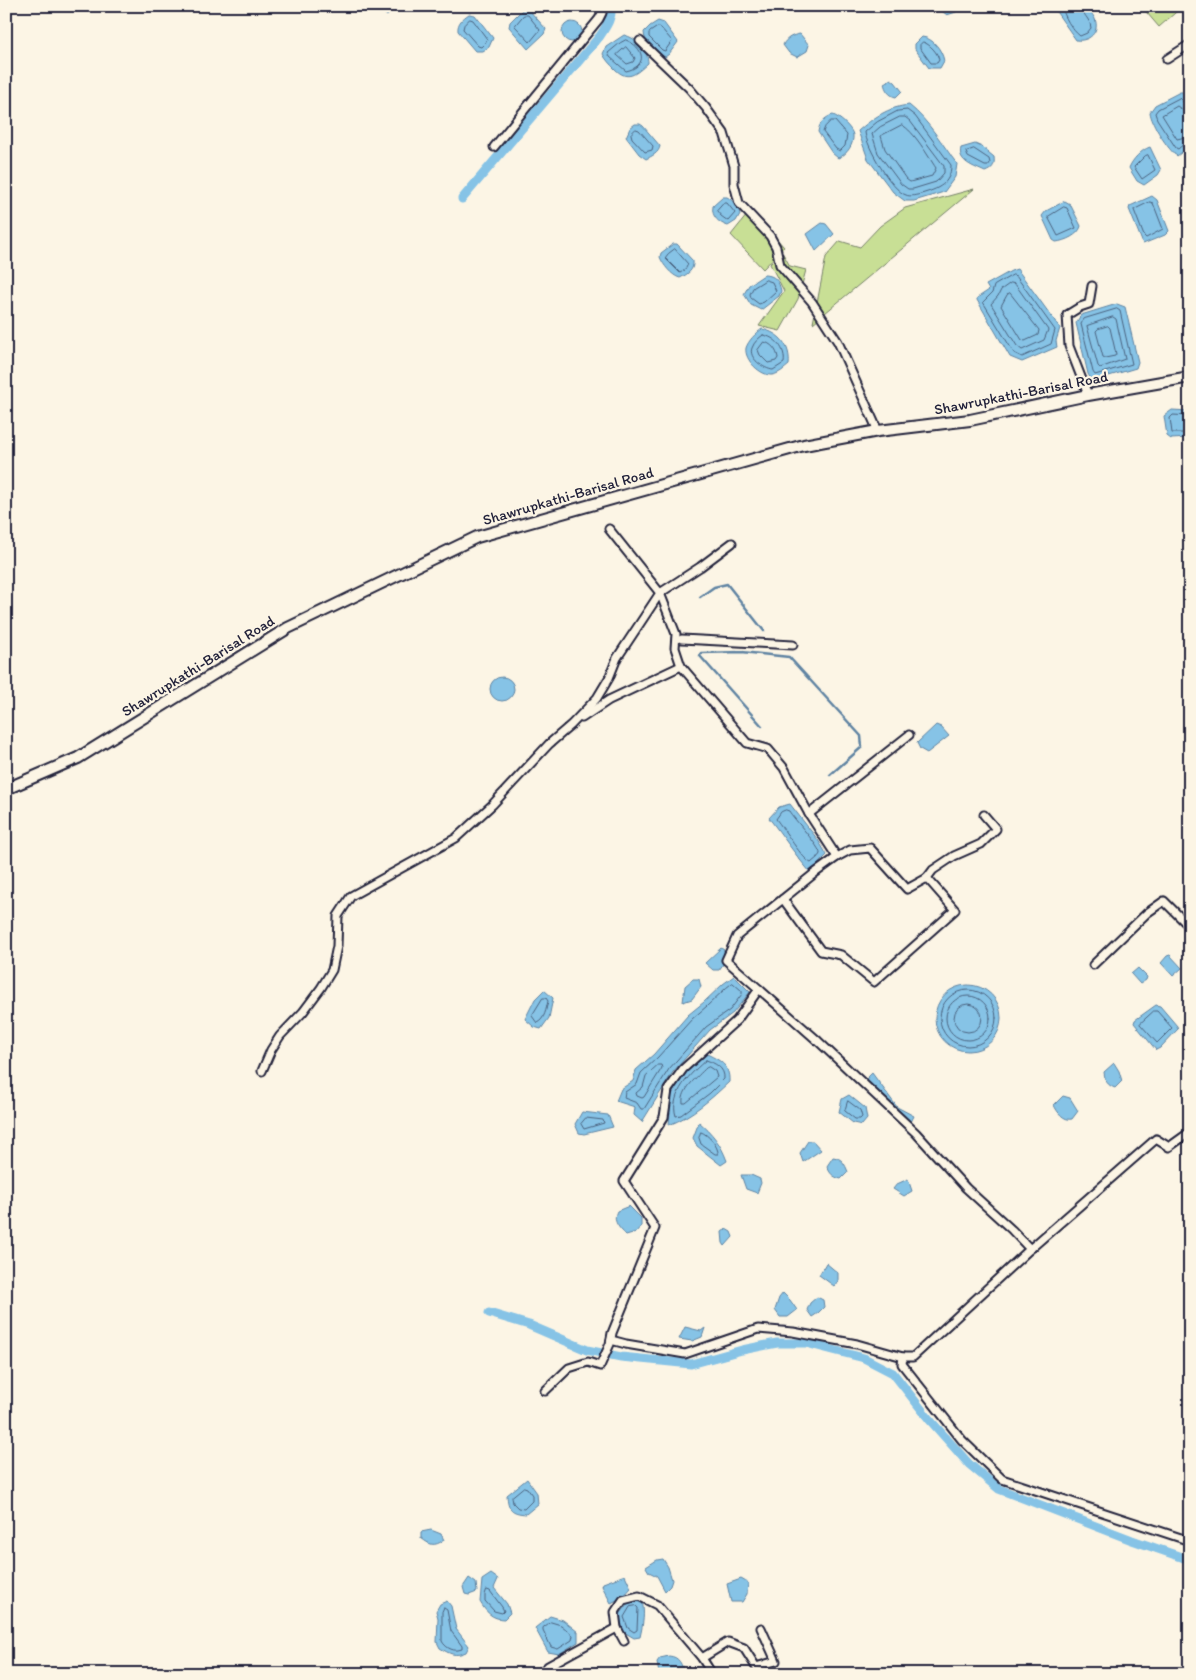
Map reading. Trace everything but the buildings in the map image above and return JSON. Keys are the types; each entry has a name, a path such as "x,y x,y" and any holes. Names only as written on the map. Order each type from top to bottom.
{"main road":[{"name":"Shawrupkathi-Barisal Road","path":"6,789 78,758 288,628 477,537 804,445 878,431 970,420 1088,395 1190,377"}],"street":[{"path":"494,147 599,19 602,13 602,6"},
{"path":"640,41 689,88 724,133 734,166 734,184 739,203 770,236 776,247 780,265 812,302 838,342 878,431"},
{"path":"1167,59 1190,44"},
{"path":"1088,395 1069,346 1067,315 1088,304 1092,286"},
{"path":"609,529 650,577 660,593 676,634 675,648 681,666 747,743 768,749 784,768 809,814 837,857"},
{"path":"262,1071 271,1050 280,1036 308,1006 332,970 337,946 338,916 351,896 456,838 492,805 549,744 571,725 597,698 609,678 617,658 660,593 732,543"},
{"path":"682,639 793,645"},
{"path":"571,725 609,700 681,666"},
{"path":"809,814 909,736"},
{"path":"984,815 996,829 980,844 954,856 933,870 927,878 907,889 870,848 850,850 837,857 737,936 726,960 818,1041 916,1133 966,1188 1030,1249"},
{"path":"783,899 821,951 841,955 874,982 955,910 927,878"},
{"path":"1094,965 1148,913 1164,901 1190,927"},
{"path":"545,1391 569,1368 588,1362 600,1366 655,1228 624,1181 664,1117 668,1090 684,1070 737,1020 760,989"},
{"path":"610,1342 685,1354 758,1329 793,1332 858,1344 903,1357 913,1357 1030,1249 1156,1139 1169,1147 1190,1132"},
{"path":"903,1357 902,1364 962,1440 1002,1479 1190,1541"},
{"path":"624,1641 617,1628 615,1612 623,1600 639,1596 657,1605 702,1658 712,1674"},
{"path":"539,1674 548,1666 617,1628"},
{"path":"702,1658 728,1642 744,1648 756,1667 776,1661 761,1628"}],"green space":[{"path":"1141,6 1183,6 1159,27"},
{"path":"974,189 813,323 826,257 840,241 860,247 880,226 905,208"},
{"path":"751,210 784,247 763,269 731,235"},
{"path":"782,252 790,266 806,270 798,299 780,331 759,326 784,291 770,264"}],"water":[{"path":"376,6 397,6 387,16"},
{"path":"941,6 959,6 956,12 947,15 942,11"},
{"path":"1060,6 1084,6 1095,19 1095,32 1089,38 1076,40 1057,13"},
{"path":"524,8 528,9 546,29 544,34 528,49 509,27 510,22"},
{"path":"469,14 475,15 493,38 489,47 483,51 475,51 458,31 459,23"},
{"path":"658,21 664,23 678,42 665,57 651,47 644,36 644,32"},
{"path":"572,22 579,25 582,32 579,39 572,42 565,39 562,32 565,25"},
{"path":"800,34 809,45 807,51 797,57 789,53 783,45 790,37"},
{"path":"624,35 641,45 648,58 648,63 636,73 628,76 615,69 603,54 606,47"},
{"path":"922,37 933,42 939,49 944,61 940,68 929,68 915,49 915,44"},
{"path":"891,79 902,91 896,97 889,94 884,83"},
{"path":"1183,92 1190,104 1190,146 1177,156 1160,136 1150,112 1155,105"},
{"path":"909,105 929,125 957,164 955,177 944,192 914,201 905,201 893,192 868,159 858,131 881,114 894,108"},
{"path":"833,115 845,123 853,135 849,149 838,158 832,153 818,132 823,121"},
{"path":"635,124 643,126 660,146 657,152 646,159 639,154 626,137 630,128"},
{"path":"975,144 994,157 993,166 990,170 985,172 972,166 962,157 960,153 961,148"},
{"path":"1150,147 1161,170 1158,175 1144,185 1137,181 1129,168 1143,150"},
{"path":"1152,196 1157,200 1169,231 1165,235 1143,244 1129,209 1130,206"},
{"path":"723,197 727,197 737,206 740,214 736,221 728,226 719,221 713,213 713,206"},
{"path":"1065,201 1070,204 1081,226 1078,232 1071,237 1056,242 1053,240 1042,216 1046,211"},
{"path":"822,223 826,224 834,234 816,251 807,234"},
{"path":"673,244 677,244 693,261 693,267 690,271 680,278 668,270 660,257 661,253"},
{"path":"1017,269 1060,328 1056,341 1057,347 1022,362 1010,357 977,300 977,298 989,290 986,285"},
{"path":"764,275 776,279 781,291 779,296 761,310 751,305 744,294 749,285"},
{"path":"1117,304 1125,307 1138,362 1136,368 1092,381 1088,374 1076,323 1081,315"},
{"path":"762,329 779,337 788,352 789,365 772,375 758,370 750,362 746,353 748,343"},
{"path":"1172,410 1190,411 1190,438 1171,439 1167,436 1164,416"},
{"path":"502,677 507,678 513,684 513,694 507,700 502,701 497,700 491,694 490,689 491,684 497,678"},
{"path":"936,725 941,727 949,736 927,753 920,749 917,743"},
{"path":"790,804 818,840 827,855 810,872 769,818 779,807"},
{"path":"721,948 724,950 724,963 719,970 713,970 705,963"},
{"path":"1170,955 1182,968 1173,976 1161,963"},
{"path":"1138,968 1147,977 1140,984 1131,974"},
{"path":"734,976 750,992 733,1013 710,1030 673,1072 642,1122 634,1115 635,1107 616,1101 621,1089 633,1081 636,1070 654,1054 688,1015"},
{"path":"693,979 699,979 701,987 692,999 683,1002 685,986"},
{"path":"974,985 992,994 999,1005 1001,1018 999,1031 992,1042 981,1049 962,1051 944,1042 937,1031 935,1012 944,994 955,987"},
{"path":"544,990 553,998 549,1018 541,1029 534,1027 525,1019 535,999"},
{"path":"1156,1005 1160,1006 1178,1029 1156,1050 1134,1023 1135,1020"},
{"path":"705,1053 723,1063 728,1071 729,1082 693,1112 669,1125 671,1097 680,1078"},
{"path":"1114,1063 1122,1081 1115,1088 1107,1082 1104,1072"},
{"path":"872,1073 897,1107 914,1116 911,1122 904,1118 870,1085 866,1079"},
{"path":"849,1095 865,1108 867,1119 862,1125 853,1123 839,1112 842,1099"},
{"path":"1063,1096 1070,1098 1078,1111 1072,1119 1064,1117 1054,1105"},
{"path":"582,1112 608,1115 613,1127 584,1134 579,1133 575,1124"},
{"path":"699,1122 722,1149 727,1161 721,1165 697,1146 693,1138"},
{"path":"808,1141 813,1141 821,1150 803,1162 800,1153"},
{"path":"833,1157 839,1159 846,1166 848,1172 841,1179 832,1175 827,1166"},
{"path":"741,1175 751,1175 760,1179 761,1183 757,1193 746,1189"},
{"path":"908,1179 912,1191 904,1196 893,1189 897,1184"},
{"path":"629,1206 641,1218 641,1226 636,1232 626,1235 619,1227 615,1218 617,1211"},
{"path":"726,1229 731,1232 733,1237 725,1246 722,1232"},
{"path":"826,1263 838,1273 838,1281 834,1286 819,1275"},
{"path":"783,1293 797,1310 788,1317 780,1317 775,1310"},
{"path":"817,1297 823,1300 824,1307 812,1317 807,1310 810,1303"},
{"path":"685,1327 701,1331 705,1328 702,1337 692,1341 679,1339"},
{"path":"527,1479 537,1493 538,1504 526,1514 517,1513 509,1507 507,1495"},
{"path":"431,1530 441,1534 444,1540 437,1544 432,1544 421,1538 421,1532"},
{"path":"663,1559 672,1580 670,1586 665,1591 657,1576 649,1572 646,1567 657,1560"},
{"path":"491,1574 498,1579 494,1588 507,1604 510,1613 504,1619 496,1618 490,1614 480,1602 482,1580"},
{"path":"625,1575 631,1588 623,1597 611,1603 602,1586 603,1583"},
{"path":"469,1578 476,1583 477,1592 469,1595 465,1594 463,1587"},
{"path":"741,1579 748,1583 747,1594 742,1602 731,1602 727,1584"},
{"path":"447,1601 451,1606 456,1629 469,1646 466,1652 462,1654 456,1655 447,1652 440,1648 437,1642 438,1618 436,1611 440,1604"},
{"path":"642,1601 643,1623 640,1637 634,1638 624,1632 619,1616 629,1602"},
{"path":"550,1616 563,1620 578,1632 578,1642 559,1654 548,1652 535,1628"},
{"path":"669,1656 678,1659 685,1674 659,1674 657,1662 660,1658"}],"waterway":[{"path":"462,199 600,36 610,18 611,6"},
{"path":"700,597 714,587 727,584 764,631"},
{"path":"762,726 700,656 701,653 742,652 789,657 861,736 862,747 830,775"},
{"path":"489,1313 529,1325 587,1350 621,1357 691,1364 742,1350 777,1343 806,1343 864,1358 893,1373 929,1419 969,1464 999,1489 1190,1560"}]}
